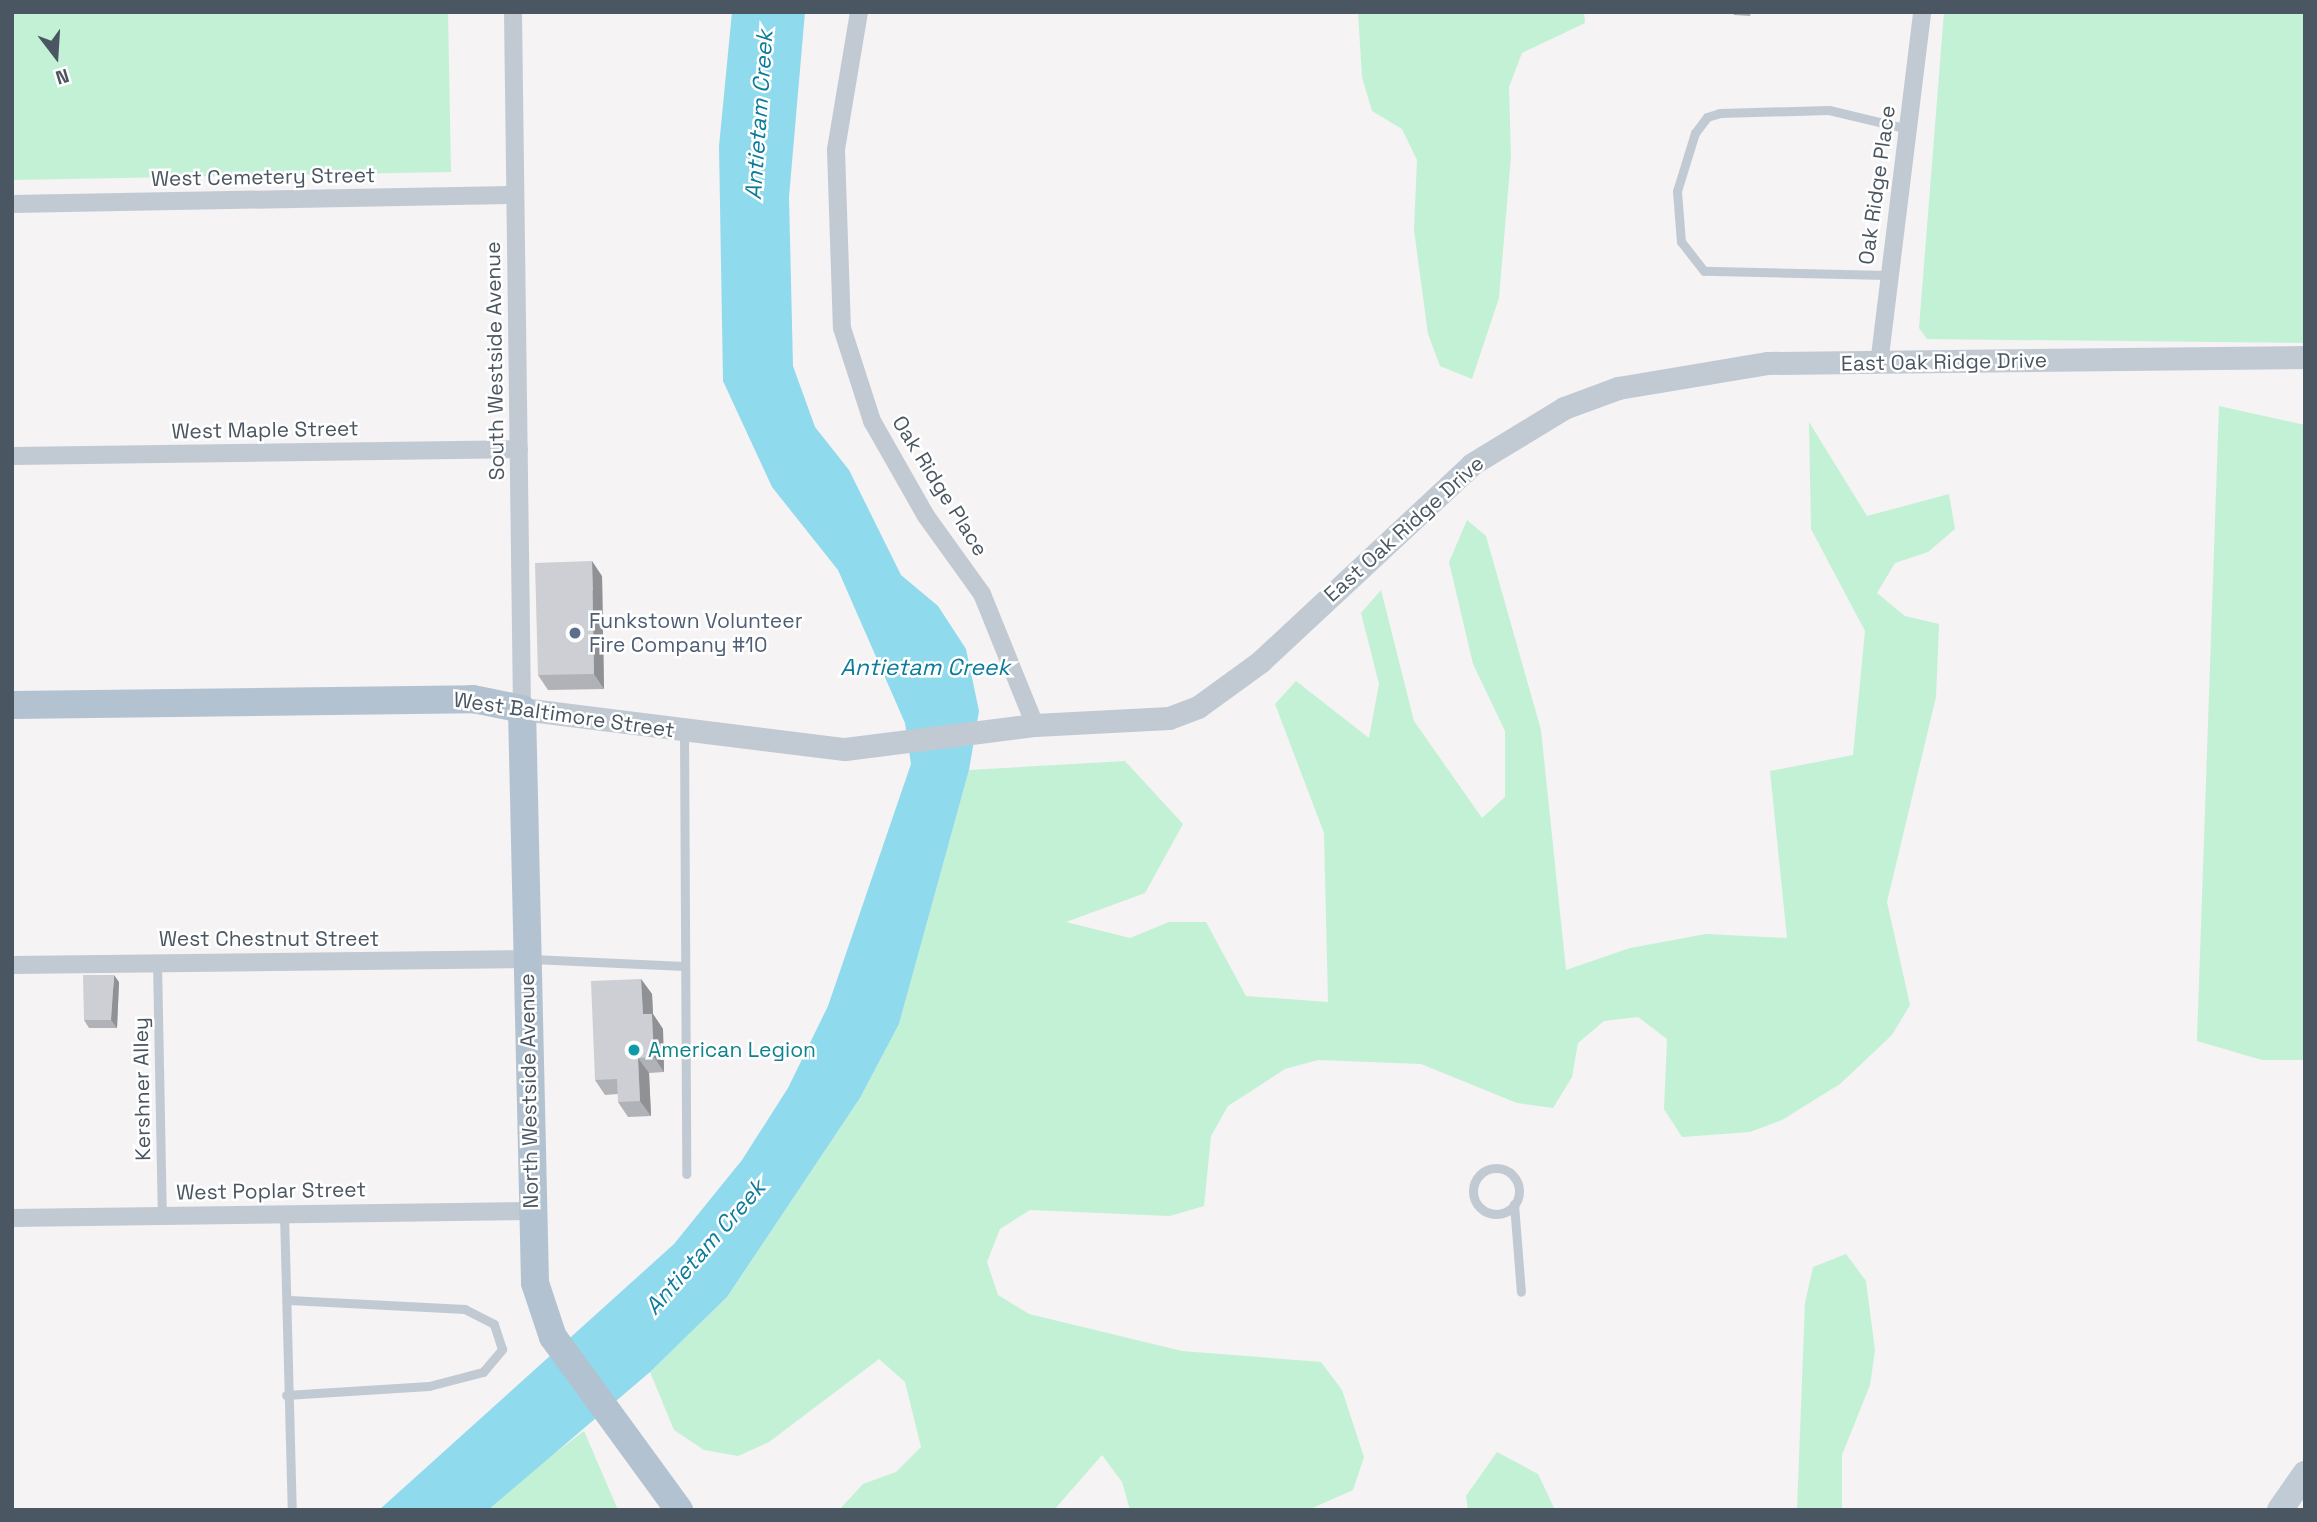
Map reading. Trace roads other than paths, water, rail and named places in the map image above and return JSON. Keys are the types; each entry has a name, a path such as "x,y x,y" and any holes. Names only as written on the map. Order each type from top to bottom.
{"main road":[{"name":"West Baltimore Street","path":"12,705 473,699 522,709"},
{"name":"North Westside Avenue","path":"522,709 530,1212 535,1283 553,1337 629,1447 679,1510"},
{"path":"2280,1510 2305,1474"}],"street":[{"name":"South Westside Avenue","path":"513,12 522,709"},
{"name":"Oak Ridge Place","path":"859,12 836,150 842,328 872,421 926,516 982,594 1025,726"},
{"name":"Oak Ridge Place","path":"1879,363 1887,275 1922,12"},
{"name":"West Cemetery Street","path":"12,204 515,195"},
{"name":"East Oak Ridge Drive","path":"903,743 1025,726 1133,724 1198,707 1260,662 1472,464 1564,408 1618,388 1717,367 2305,357"},
{"name":"West Maple Street","path":"12,456 519,449"},
{"name":"West Baltimore Street","path":"522,709 815,748 903,743"},
{"name":"West Chestnut Street","path":"12,965 527,959"},
{"name":"West Poplar Street","path":"12,1218 162,1214 530,1212"}],"lane":[{"path":"1887,275 1704,271 1681,242 1676,191 1695,133 1707,117 1720,113 1829,110 1908,129"},
{"path":"684,731 686,1174"},
{"path":"527,959 684,966"},
{"name":"Kershner Alley","path":"157,962 162,1214"},
{"path":"1514,1204 1499,1213 1482,1209 1473,1194 1478,1177 1493,1168 1510,1172 1518,1187 1514,1204 1521,1292"},
{"path":"284,1213 289,1300 286,1395 292,1509"},
{"path":"286,1395 429,1387 482,1372 502,1349 494,1324 466,1309 289,1300"}],"water":[{"name":"Antietam Creek","path":"732,12 805,12 789,197 793,366 815,427 849,470 901,575 938,606 966,649 979,711 969,770 899,1024 860,1098 727,1297 650,1372 488,1510 379,1510 674,1244 742,1160 788,1088 828,1006 911,764 905,723 838,570 772,487 723,381 719,146"}],"place":[{"name":"Funkstown Volunteer Fire Company #10","path":"575,633"},
{"name":"American Legion","path":"634,1050"}]}
